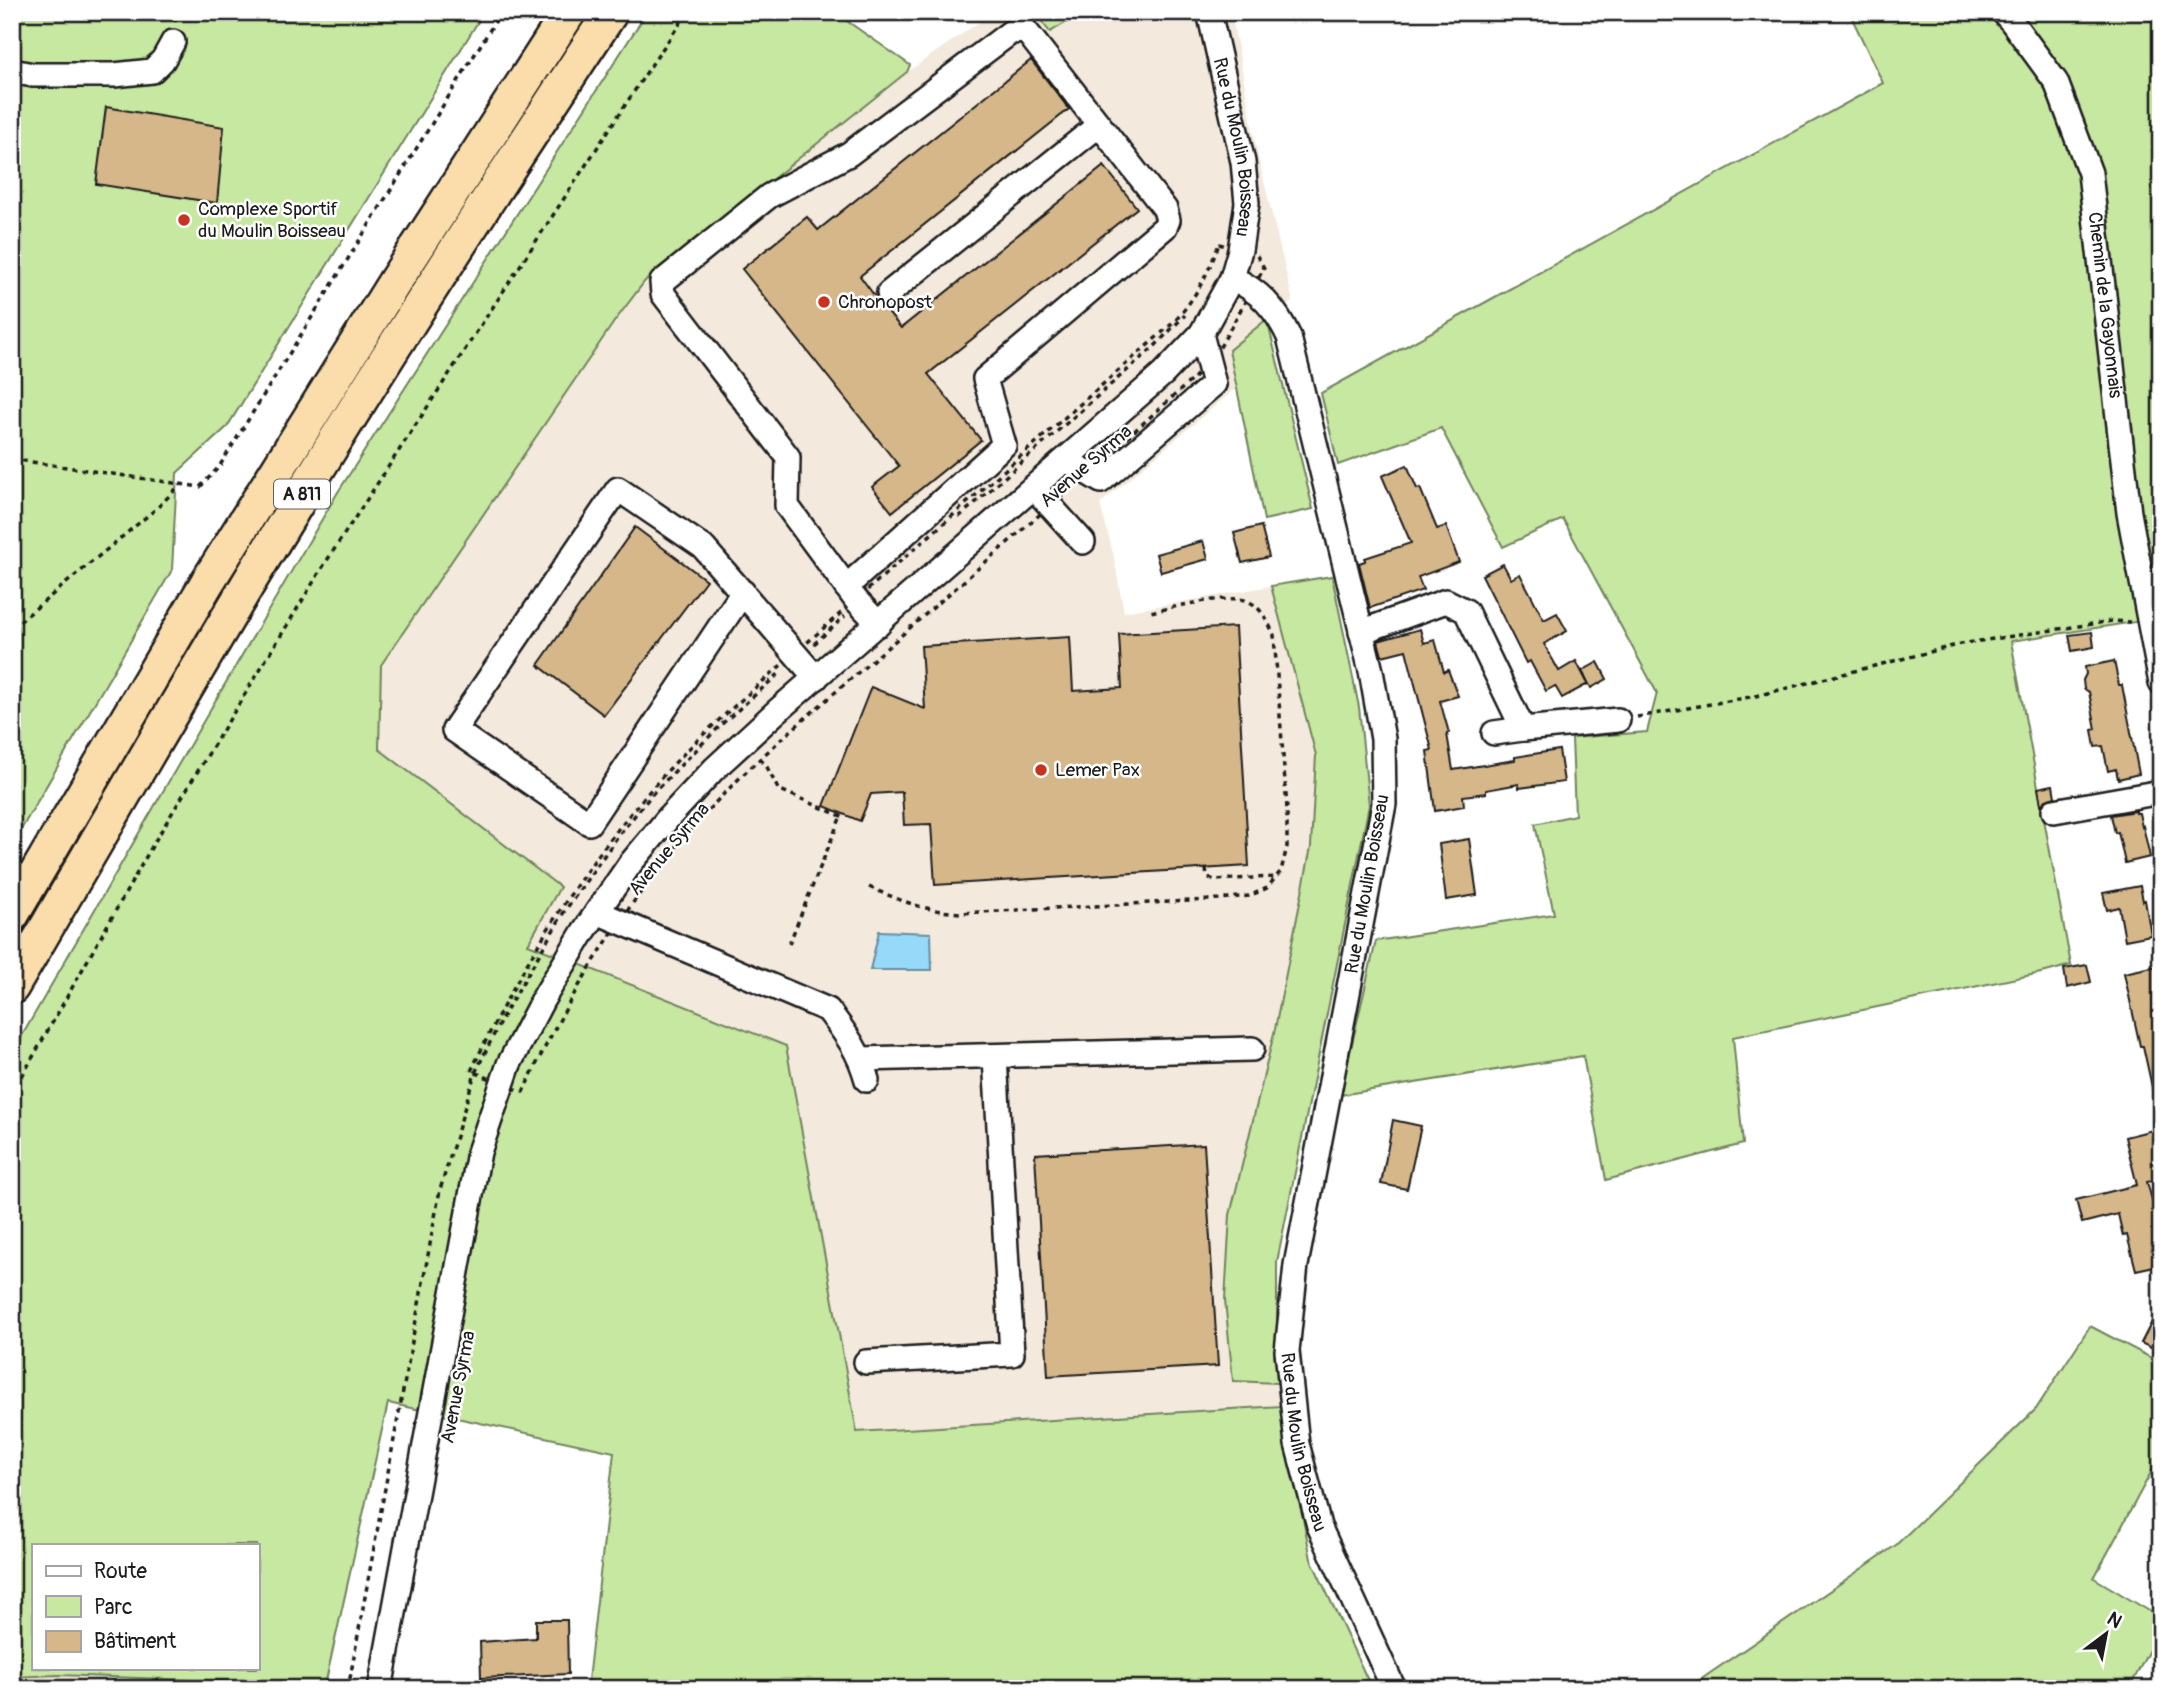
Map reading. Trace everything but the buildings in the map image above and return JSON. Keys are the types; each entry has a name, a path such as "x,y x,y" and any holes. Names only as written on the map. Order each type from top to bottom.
{"highway":[{"name":"A 811","path":"12,915 274,474 569,12"},
{"name":"A 811","path":"12,987 286,520 459,245 611,12"}],"street":[{"name":"Rue du Moulin Boisseau","path":"1209,12 1243,162 1247,203 1232,273 1279,315 1289,337 1362,632 1382,740 1384,804 1296,1265 1287,1351 1297,1444 1319,1526 1394,1689"},
{"name":"Chemin de la Gayonnais","path":"2003,12 2056,82 2090,173 2129,513 2155,622 2161,683"},
{"path":"846,587 1004,445 985,379 1165,227 1168,220 1165,209 1026,31 1012,32 849,155 769,195 662,282 663,294 788,457 787,506 846,587 878,624"},
{"path":"12,71 33,75 114,75 152,71 163,60 173,42"},
{"path":"889,293 1099,125"},
{"name":"Avenue Syrma","path":"380,1689 479,1152 509,1064 543,999 605,916 630,864 714,769 878,624 1074,465 1163,374 1204,345 1232,273"},
{"path":"1074,465 1101,481 1214,384 1204,345"},
{"path":"743,593 589,823 454,730 618,489 704,547 816,678"},
{"path":"1040,494 1083,542"},
{"path":"1362,632 1446,601 1466,611 1523,729"},
{"path":"1494,733 1618,720"},
{"path":"2054,811 2161,792"},
{"path":"605,916 828,1010 853,1043 864,1069 995,1056 1252,1049"},
{"path":"866,1362 1012,1354 995,1056"}],"path":[{"path":"12,459 200,488 219,467 501,12"},
{"path":"12,1094 155,841 324,565 688,12"},
{"name":"Avenue Syrma","path":"653,866 722,787 1040,494 1191,375 1204,345 1220,337 1232,273"},
{"path":"12,628 157,508 180,485"},
{"path":"869,887 937,912 960,913 1208,900 1249,896 1267,888 1281,871 1287,847 1287,809 1274,635 1258,608 1246,601 1231,598 1150,612"},
{"path":"1618,720 1756,696 1961,644 2112,621 2155,622"},
{"path":"760,759 778,789 841,815 789,944"},
{"path":"1206,869 1207,877 1214,880 1276,877"},
{"path":"515,1101 605,916"}],"shaded area":[{"path":"994,12 1034,12 1050,32 1084,12 1231,12 1258,156 1293,302 1229,350 1237,387 1100,504 1124,612 1271,586 1316,755 1311,847 1275,1029 1230,1215 1225,1300 1233,1381 1277,1383 1281,1406 857,1432 786,1047 528,944 379,749 381,665 614,322 645,281 907,72"},
{"path":"58,1675 325,1685 335,1689 12,1689 12,1677"}],"green space":[{"name":"Complexe Sportif du Moulin Boisseau","path":"12,12 484,12 227,427 177,473 172,570 12,845"},
{"path":"647,12 834,12 910,65 907,72 645,281 614,322 381,665 379,749 560,887 528,944 786,1046 857,1432 1281,1406 1311,1559 1372,1689 587,1689 614,1452 388,1403 325,1685 58,1675 12,1677 12,1053 338,492"},
{"path":"1034,12 1084,12 1050,32"},
{"path":"1849,12 2161,12 2161,618 2011,641 2071,965 1733,1037 1743,1144 1606,1180 1583,1056 1340,1095 1376,941 1554,914 1535,824 1575,815 1572,738 1647,732 1657,693 1563,519 1503,547 1441,428 1338,465 1321,393 1883,83"},
{"path":"1267,319 1313,509 1264,520 1229,350"},
{"path":"1332,576 1359,707 1369,805 1277,1262 1277,1383 1233,1381 1225,1300 1230,1215 1275,1029 1311,847 1316,755 1271,586"},
{"path":"2090,1326 2161,1363 2161,1454 2094,1578 2161,1618 2161,1627 2129,1689 1687,1689 1896,1545 2036,1409"}],"water":[{"path":"879,931 931,933 932,970 870,970"}],"place":[{"name":"Complexe Sportif du Moulin Boisseau","path":"184,220"},
{"name":"Chronopost","path":"824,302"},
{"name":"Lemer Pax","path":"1041,770"}]}
